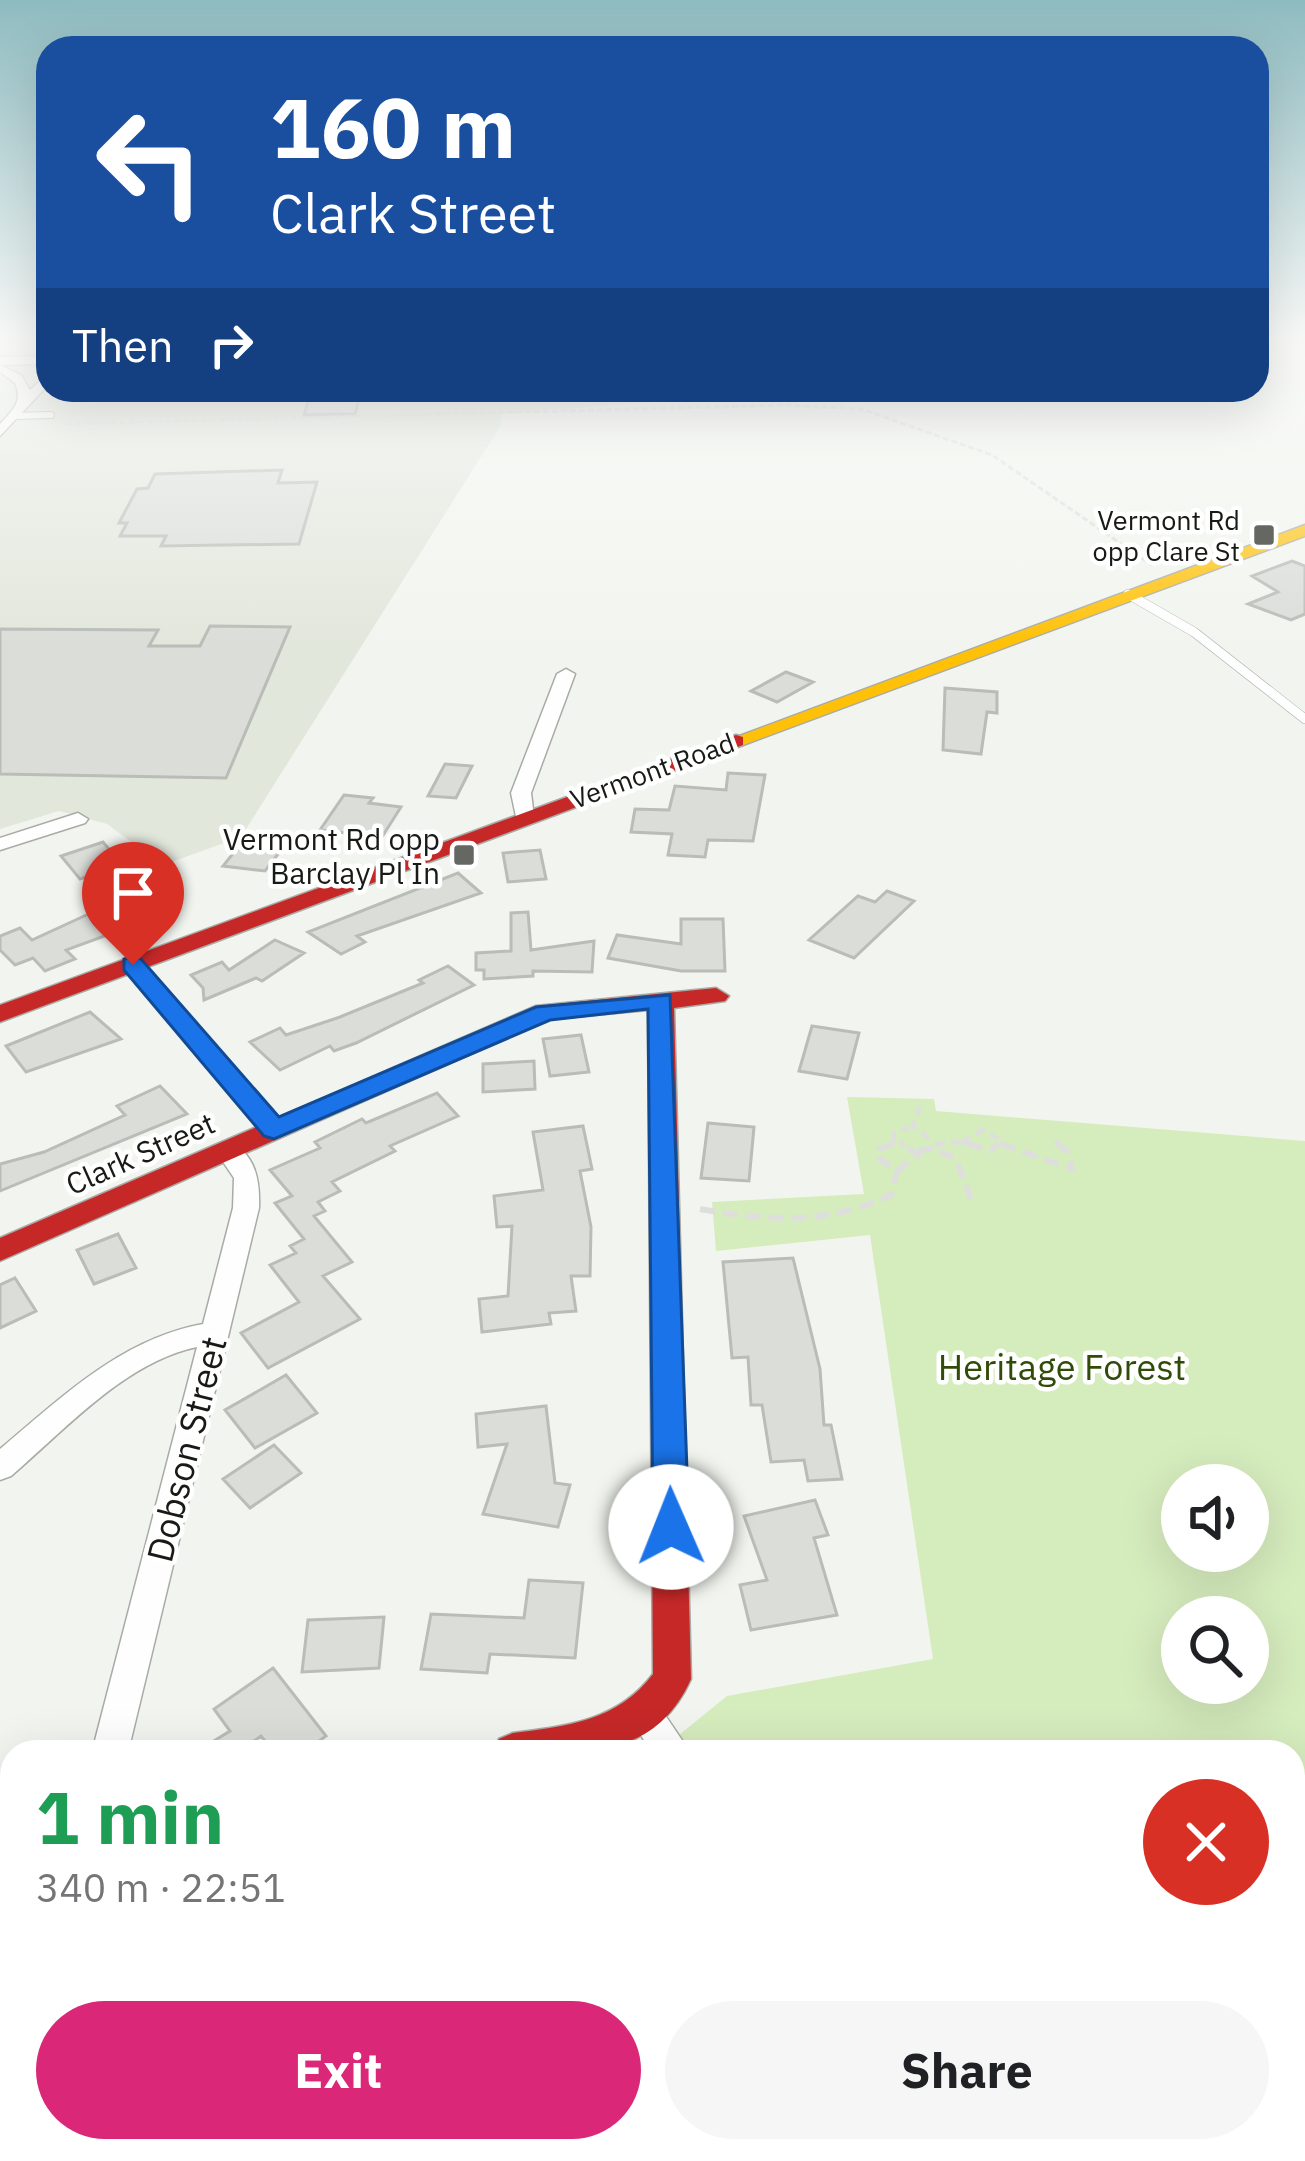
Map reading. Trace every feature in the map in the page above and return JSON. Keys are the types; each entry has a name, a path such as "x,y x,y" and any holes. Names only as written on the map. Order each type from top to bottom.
{"street":[{"name":"Vermont Road","path":"0,1014 1301,534"},
{"path":"524,817 521,793 566,674"},
{"path":"0,844 78,819"},
{"path":"133,965 274,1130"},
{"name":"Clark Street","path":"0,1250 545,1012 716,996"},
{"path":"584,1740 607,1736 647,1717 667,1690 674,1665 661,1000"},
{"name":"Dobson Street","path":"113,1740 249,1191 242,1165 228,1150"},
{"path":"0,1467 125,1369 195,1334 215,1333"},
{"path":"647,1717 663,1740"}],"lane":[{"path":"1128,594 1194,632 1305,719"}],"path":[{"path":"955,442 992,455 1163,572"},
{"path":"914,1126 920,1106"},
{"path":"894,1141 895,1132 914,1126"},
{"path":"914,1126 964,1172 971,1199"},
{"path":"894,1141 917,1151 962,1142 983,1130 994,1132 999,1143 1072,1169 1068,1153 1055,1142"},
{"path":"894,1141 879,1149 877,1157 897,1171"},
{"path":"962,1142 992,1150 999,1143"},
{"path":"665,1203 727,1214 811,1220 869,1208 891,1195 897,1171 915,1160 917,1151"}],"shaded area":[{"path":"0,442 490,442 241,837 163,865 107,824 59,811 0,829"}],"green space":[{"name":"Heritage Forest","path":"847,1097 934,1099 936,1111 1305,1141 1305,1740 673,1740 727,1696 933,1659 870,1235 716,1251 712,1202 864,1194"}],"building":[{"path":"282,470 278,483 317,482 299,544 161,546 166,536 120,536 127,523 119,523 137,489 148,488 155,474"},
{"path":"1292,561 1305,566 1305,614 1291,620 1248,604 1278,592 1252,576"},
{"path":"210,626 290,627 226,778 0,774 0,629 158,630 149,646 200,646"},
{"path":"786,672 813,682 777,702 751,691"},
{"path":"945,688 997,692 997,713 987,712 981,754 943,750"},
{"path":"445,764 472,766 456,798 428,796"},
{"path":"728,773 765,775 753,841 708,840 705,857 668,855 672,834 631,832 635,809 669,810 675,786 726,790"},
{"path":"344,795 401,807 382,837 320,830"},
{"path":"264,837 289,840 265,871 223,866 239,846 255,848"},
{"path":"103,842 122,865 80,879 61,856"},
{"path":"540,850 546,879 508,882 503,853"},
{"path":"458,873 481,893 357,936 365,942 341,954 308,932"},
{"path":"887,891 914,901 854,958 809,940 858,896 875,902"},
{"path":"106,906 126,928 66,950 75,959 45,971 33,958 15,965 0,950 0,936 20,928 32,940"},
{"path":"528,912 531,950 594,941 592,972 533,971 533,976 484,979 484,970 476,970 476,953 511,951 511,913"},
{"path":"681,919 723,919 725,971 681,971 608,958 617,935 681,944"},
{"path":"275,940 304,953 262,981 256,978 204,1000 203,988 191,975 222,962 229,970"},
{"path":"448,966 474,985 356,1043 334,1051 330,1046 280,1070 250,1042 280,1028 286,1035 340,1017 423,983 419,980"},
{"path":"90,1012 121,1039 26,1072 6,1046"},
{"path":"812,1026 859,1033 847,1079 799,1071"},
{"path":"581,1035 589,1072 550,1076 543,1039"},
{"path":"534,1061 535,1089 483,1092 483,1064"},
{"path":"160,1086 187,1114 0,1191 0,1164 44,1152 125,1115 117,1106"},
{"path":"437,1093 458,1116 390,1146 395,1151 332,1182 340,1191 318,1202 325,1211 314,1216 352,1262 323,1276 360,1319 268,1368 241,1333 299,1302 270,1265 296,1253 290,1246 304,1239 275,1203 292,1196 270,1170 320,1148 315,1142 362,1119 366,1123"},
{"path":"708,1123 754,1127 749,1181 701,1178"},
{"path":"583,1126 592,1169 580,1171 591,1227 590,1276 571,1276 576,1311 549,1313 551,1324 482,1332 479,1299 508,1296 512,1226 497,1227 494,1196 543,1190 533,1132"},
{"path":"118,1234 136,1268 94,1284 77,1250"},
{"path":"793,1258 820,1369 824,1425 831,1425 842,1479 808,1481 804,1460 771,1462 762,1405 751,1405 748,1357 732,1358 723,1262"},
{"path":"15,1278 36,1311 0,1328 0,1285"},
{"path":"286,1375 317,1413 255,1448 225,1410"},
{"path":"546,1406 555,1483 570,1485 558,1527 483,1514 507,1444 478,1447 476,1414"},
{"path":"274,1445 301,1473 250,1508 223,1479"},
{"path":"815,1500 828,1535 814,1538 837,1615 751,1630 740,1585 767,1580 744,1516"},
{"path":"529,1580 583,1583 575,1658 490,1654 487,1673 421,1669 431,1614 524,1618"},
{"path":"384,1617 379,1668 302,1672 308,1620"},
{"path":"273,1668 326,1736 320,1740 264,1740 261,1736 215,1740 230,1731 214,1709"}],"traffic: slow":[{"path":"736,741 1305,530"}],"traffic: jam":[{"path":"0,1014 736,741"},
{"path":"0,1250 545,1012 716,996"},
{"path":"586,1740 641,1714 672,1679 661,1000"}],"place":[{"name":"Vermont Rd opp Clare St","path":"1264,535"},
{"name":"Vermont Rd opp Barclay Pl In","path":"464,855"}],"route":[{"path":"133,965 274,1130 545,1012 661,1000 671,1527"}]}
